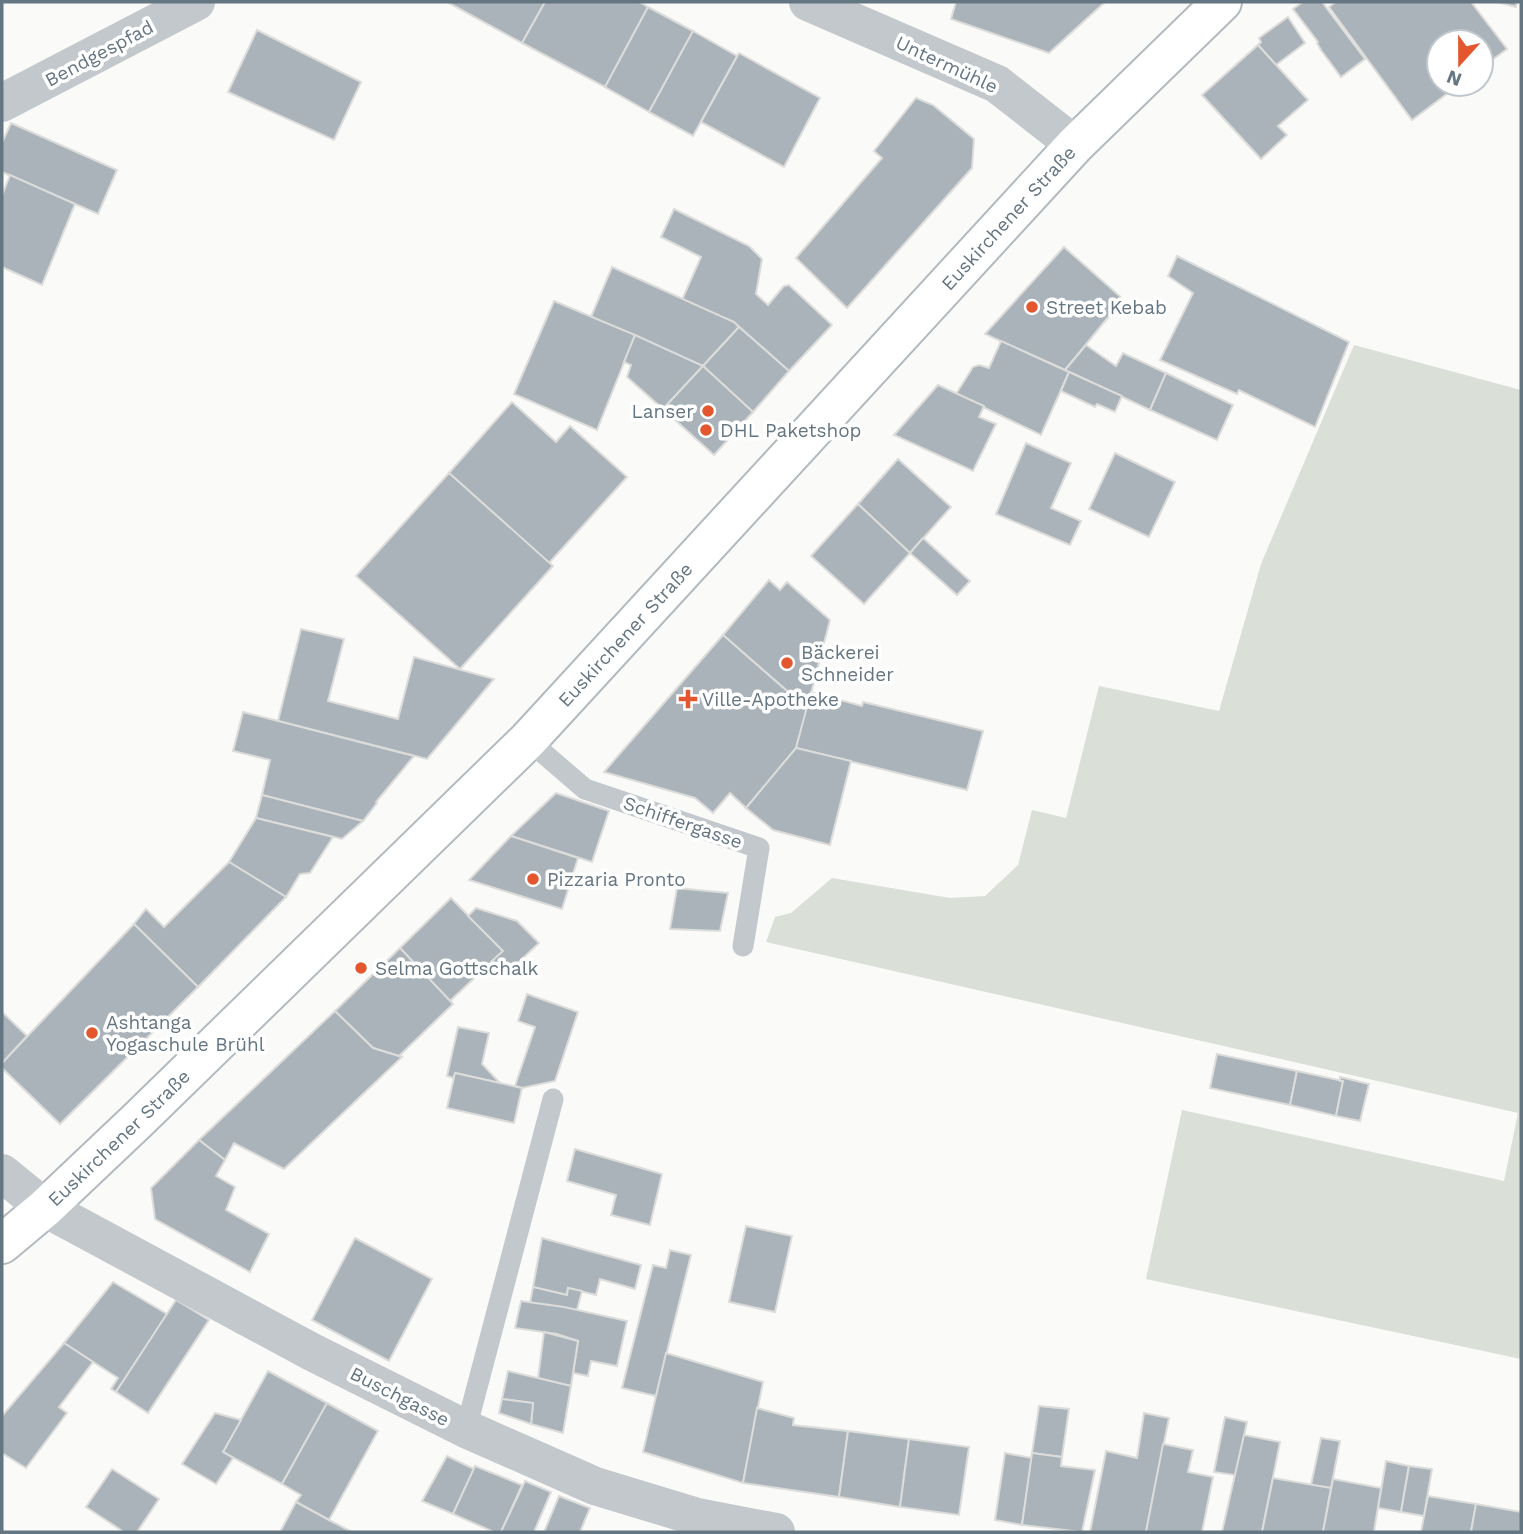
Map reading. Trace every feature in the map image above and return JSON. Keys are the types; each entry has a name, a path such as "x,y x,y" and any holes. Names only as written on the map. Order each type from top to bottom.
{"main road":[{"name":"Euskirchener Straße","path":"2,1244 45,1208 528,740 1075,145 1222,2"}],"street":[{"name":"Bendgespfad","path":"2,103 196,2"},
{"name":"Untermühle","path":"825,5 997,84 1075,145"},
{"name":"Buschgasse","path":"2,1174 45,1208 312,1352 466,1429 595,1486 697,1517 776,1532"}],"lane":[{"name":"Schiffergasse","path":"528,740 585,789 759,848 743,946"},
{"path":"466,1429 553,1099"}],"shaded area":[{"path":"1354,345 1521,390 1521,1359 1146,1279 1182,1110 1504,1181 1518,1113 766,942 775,917 791,913 832,878 950,898 985,896 1018,865 1032,810 1066,818 1099,686 1219,711 1261,564"}],"building":[{"path":"447,2 545,2 522,43"},
{"path":"545,2 639,2 648,7 605,87 522,43"},
{"path":"956,2 1105,2 1049,53 951,19"},
{"path":"1303,2 1322,2 1365,59 1341,77 1293,9"},
{"path":"1336,2 1471,2 1491,28 1425,28 1425,98 1441,98 1412,120 1329,7"},
{"path":"1497,2 1517,2 1516,7"},
{"path":"648,7 693,31 649,112 605,87"},
{"path":"1288,17 1305,43 1276,65 1258,45 1261,42 1259,38"},
{"path":"257,30 361,82 334,140 228,92"},
{"path":"693,31 737,56 693,136 649,112"},
{"path":"1495,33 1507,49 1495,58"},
{"path":"1258,45 1308,100 1278,126 1287,135 1261,159 1202,95"},
{"path":"739,53 820,98 784,167 701,122"},
{"path":"916,98 933,105 974,139 972,168 847,308 796,258 882,158 874,151"},
{"path":"11,123 117,170 98,214 2,172 2,143"},
{"path":"10,175 75,204 42,285 2,267 2,196"},
{"path":"674,209 749,246 762,259 756,294 768,305 784,286 789,285 832,325 789,371 734,322 682,300 701,257 661,237"},
{"path":"1064,247 1123,299 1065,370 985,334"},
{"path":"1177,256 1349,342 1315,427 1239,390 1237,394 1160,360 1193,293 1168,276"},
{"path":"612,267 734,322 739,327 703,366 591,317"},
{"path":"554,301 635,335 597,430 514,394"},
{"path":"739,327 789,371 753,412 703,366"},
{"path":"635,335 703,366 663,409 627,377 631,365 624,362"},
{"path":"1001,341 1069,372 1041,435 956,394 973,367 979,365 989,368"},
{"path":"1086,345 1116,366 1123,353 1166,373 1150,410 1065,370"},
{"name":"Lanser","path":"703,366 753,412 714,455 663,409"},
{"path":"1069,372 1122,396 1115,412 1097,404 1095,407 1061,391"},
{"path":"1166,373 1233,405 1217,440 1150,410"},
{"path":"938,385 984,406 979,417 996,424 973,471 894,435"},
{"path":"512,402 556,442 570,426 627,477 549,563 449,473"},
{"path":"1026,443 1071,463 1051,508 1081,521 1070,545 996,514"},
{"path":"1115,453 1175,482 1149,537 1089,509"},
{"path":"898,459 951,507 910,553 858,504"},
{"path":"449,473 553,566 460,669 356,576"},
{"path":"858,504 910,553 864,604 811,556"},
{"path":"923,538 970,581 957,595 910,553"},
{"name":"Bäckerei Schneider","path":"769,580 780,590 787,582 830,620 808,705 802,704 723,635"},
{"path":"301,629 344,639 328,701 398,719 414,657 494,679 427,759 278,721"},
{"path":"723,635 802,704 808,705 796,748 746,808 730,793 713,813 695,798 604,772"},
{"path":"811,692 862,706 863,702 983,731 967,790 796,748"},
{"path":"243,712 414,756 363,821 262,795 270,760 233,751"},
{"path":"796,748 851,761 830,845 773,830 746,808"},
{"path":"556,793 609,811 592,862 511,836"},
{"path":"262,795 363,821 342,839 256,818"},
{"path":"256,818 333,837 310,873 300,874 286,897 229,862"},
{"path":"511,836 578,858 562,909 469,880"},
{"path":"229,862 286,897 198,987 134,924 146,909 164,927"},
{"path":"677,888 728,893 720,931 670,929"},
{"path":"451,898 503,951 450,1001 400,948"},
{"path":"476,908 517,921 539,943 504,976 492,961 503,951 468,916"},
{"path":"134,924 198,987 60,1124 2,1068 2,1063"},
{"path":"400,948 453,1004 399,1056 373,1048 335,1011"},
{"path":"527,994 578,1012 555,1081 522,1088 515,1086 535,1027 518,1021"},
{"path":"335,1011 373,1048 402,1057 284,1169 234,1143 225,1160 199,1140"},
{"path":"2,1012 27,1036 2,1063"},
{"path":"458,1027 489,1033 482,1064 500,1083 455,1073 454,1078 447,1076"},
{"path":"1217,1054 1297,1071 1290,1105 1210,1088"},
{"path":"1297,1071 1343,1081 1336,1116 1290,1105"},
{"path":"455,1073 522,1088 514,1123 447,1108"},
{"path":"1340,1077 1369,1084 1360,1121 1336,1116 1343,1081 1340,1081"},
{"path":"199,1140 225,1160 216,1176 235,1187 226,1210 269,1234 250,1272 155,1219 151,1188"},
{"path":"575,1149 662,1174 650,1225 611,1215 616,1195 567,1181"},
{"path":"746,1226 792,1236 775,1312 729,1302"},
{"path":"355,1238 432,1279 389,1361 312,1320"},
{"path":"542,1238 641,1265 635,1289 600,1279 596,1295 568,1288 567,1295 533,1287"},
{"path":"670,1250 691,1255 656,1396 622,1388 653,1265 666,1268"},
{"path":"113,1282 167,1314 116,1392 111,1389 118,1378 64,1343"},
{"path":"533,1287 567,1295 568,1288 582,1291 577,1310 530,1303"},
{"path":"176,1300 209,1320 148,1413 116,1392"},
{"path":"521,1301 627,1321 617,1366 591,1361 588,1376 573,1373 578,1341 557,1334 515,1328"},
{"path":"544,1332 578,1341 571,1386 538,1378"},
{"path":"64,1343 93,1362 59,1407 67,1413 26,1468 2,1453 2,1416"},
{"path":"666,1353 763,1382 743,1483 643,1452"},
{"path":"268,1371 327,1403 282,1484 223,1452"},
{"path":"508,1371 571,1386 563,1433 531,1424 533,1403 502,1399"},
{"path":"502,1399 533,1403 531,1424 499,1413"},
{"path":"327,1403 378,1431 329,1520 296,1502 301,1495 282,1484"},
{"path":"1039,1406 1069,1409 1062,1457 1032,1453"},
{"path":"757,1408 794,1418 793,1425 848,1431 839,1497 743,1483"},
{"path":"215,1413 241,1420 223,1452 233,1458 216,1484 182,1464"},
{"path":"1144,1413 1169,1418 1146,1532 1090,1532 1106,1451 1137,1458"},
{"path":"1225,1417 1247,1422 1234,1475 1214,1472"},
{"path":"848,1431 909,1439 900,1507 839,1497"},
{"path":"1244,1435 1280,1442 1262,1532 1222,1532"},
{"path":"1321,1438 1340,1441 1331,1488 1311,1485"},
{"path":"909,1439 969,1447 959,1515 900,1507"},
{"path":"1163,1444 1193,1450 1188,1472 1213,1477 1202,1532 1146,1532"},
{"path":"1005,1453 1032,1458 1022,1525 995,1520"},
{"path":"1032,1453 1062,1457 1061,1466 1095,1470 1082,1532 1022,1525"},
{"path":"447,1456 474,1469 453,1514 422,1501"},
{"path":"1386,1461 1409,1466 1401,1512 1378,1508"},
{"path":"475,1466 522,1485 501,1532 494,1532 453,1514"},
{"path":"1409,1466 1432,1469 1424,1516 1401,1512"},
{"path":"112,1469 159,1499 137,1532 124,1532 86,1507"},
{"path":"1273,1478 1331,1488 1323,1532 1262,1532"},
{"path":"1333,1479 1381,1488 1374,1532 1323,1532"},
{"path":"525,1481 551,1492 534,1532 501,1532"},
{"path":"559,1496 590,1508 580,1532 544,1532"},
{"path":"1428,1496 1476,1504 1471,1532 1421,1532"},
{"path":"296,1502 329,1520 352,1532 280,1532"},
{"path":"1476,1504 1521,1512 1521,1532 1471,1532"}],"place":[{"name":"Street Kebab","path":"1032,307"},
{"name":"Lanser","path":"708,411"},
{"name":"DHL Paketshop","path":"706,430"},
{"name":"Bäckerei Schneider","path":"787,663"},
{"name":"Ville-Apotheke","path":"688,699"},
{"name":"Pizzaria Pronto","path":"533,879"},
{"name":"Selma Gottschalk","path":"361,968"},
{"name":"Ashtanga Yogaschule Brühl","path":"92,1033"}]}
